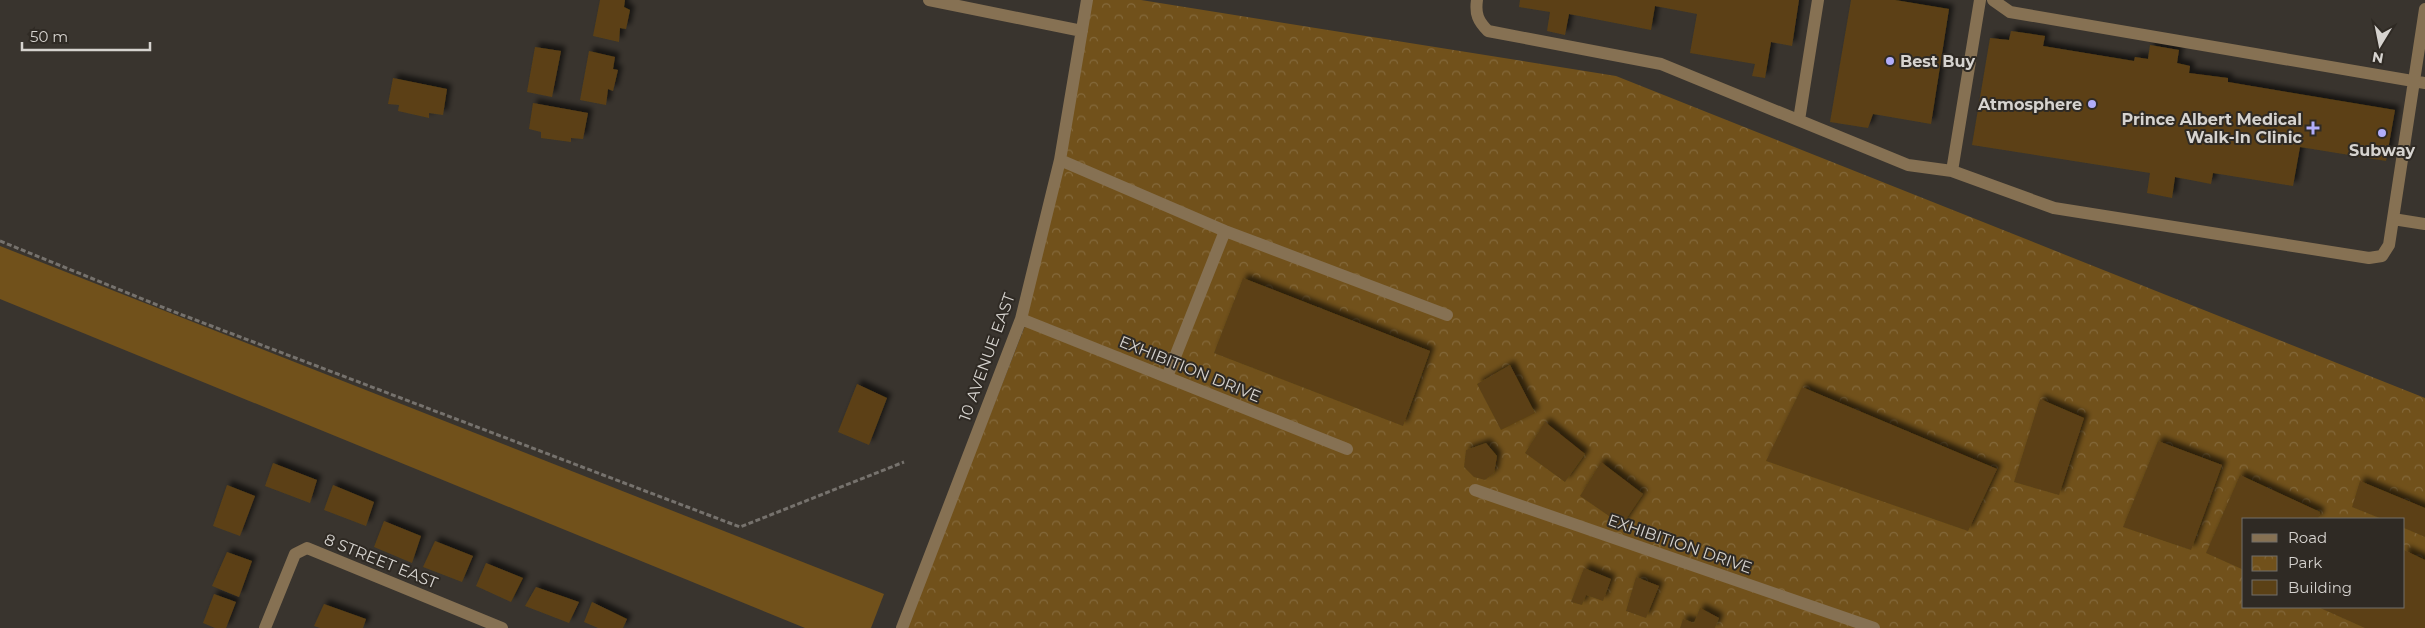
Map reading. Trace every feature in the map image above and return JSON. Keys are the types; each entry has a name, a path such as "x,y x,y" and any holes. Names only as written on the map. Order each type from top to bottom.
{"street":[{"path":"929,0 1082,31"},
{"name":"10 AVENUE EAST","path":"902,628 1021,319 1060,160 1088,0"},
{"path":"1478,0 1476,10 1479,22 1488,30 1661,64 1908,165 1952,171 2054,208 2369,258 2382,256 2390,245 2393,219 2419,83 2425,9"},
{"path":"1799,120 1818,0"},
{"path":"1952,171 1980,0"},
{"path":"1993,0 2010,12 2419,83"},
{"path":"1060,160 1225,231 1447,315"},
{"path":"2393,219 2425,224"},
{"path":"1167,377 1225,231"},
{"name":"EXHIBITION DRIVE","path":"1021,319 1347,448"},
{"name":"EXHIBITION DRIVE","path":"1475,490 1874,628"},
{"name":"8 STREET EAST","path":"265,628 295,554 306,548 502,628"}],"path":[{"path":"0,241 172,311 740,527 904,462"}],"green space":[{"path":"1087,0 1141,0 1616,76 2425,398 2425,628 906,628 1025,326"},
{"path":"0,246 884,594 871,628 805,628 0,299"}],"building":[{"path":"600,0 625,0 624,7 630,10 626,29 620,28 619,42 593,36"},
{"path":"1520,0 1799,0 1792,46 1771,42 1765,78 1752,76 1755,64 1690,53 1697,14 1655,6 1651,30 1569,14 1565,35 1547,31 1550,12 1519,7"},
{"name":"Best Buy","path":"1851,0 1895,0 1949,9 1931,124 1873,114 1868,128 1830,122"},
{"path":"2011,31 2045,36 2043,46 2134,61 2135,57 2148,59 2150,45 2179,50 2177,63 2190,66 2189,73 2228,78 2228,82 2395,110 2386,161 2300,147 2293,186 2213,173 2211,184 2175,177 2172,198 2147,193 2150,173 1972,145 1990,38 2009,40"},
{"path":"535,47 561,51 552,97 527,92"},
{"path":"589,51 615,57 613,69 618,70 613,91 608,89 606,105 580,100"},
{"path":"393,78 447,89 443,115 429,113 429,118 398,111 399,105 388,104"},
{"path":"533,103 588,113 583,139 571,138 571,142 541,138 541,132 529,129"},
{"path":"1243,278 1430,351 1403,426 1214,353"},
{"path":"1510,365 1535,413 1501,430 1477,384"},
{"path":"857,384 887,398 869,445 838,432"},
{"path":"1802,387 1997,469 1968,531 1766,461"},
{"path":"2040,399 2084,418 2059,495 2014,482"},
{"path":"1545,422 1585,454 1565,482 1525,453"},
{"path":"2158,441 2222,465 2191,550 2123,527"},
{"path":"1486,443 1497,456 1494,473 1485,480 1474,477 1464,467 1466,450"},
{"path":"1601,462 1643,494 1622,525 1580,496"},
{"path":"273,463 317,480 310,503 265,486"},
{"path":"2240,475 2320,512 2318,518 2242,518 2242,569 2206,553"},
{"path":"2360,481 2425,508 2425,537 2405,528 2405,518 2380,518 2352,507"},
{"path":"227,485 255,496 240,536 213,526"},
{"path":"333,485 374,502 366,526 324,510"},
{"path":"384,521 421,536 412,563 374,547"},
{"path":"435,541 473,556 462,582 423,567"},
{"path":"2405,550 2425,560 2425,628 2365,628 2320,608 2405,608"},
{"path":"227,552 252,561 239,597 212,586"},
{"path":"486,563 523,578 511,602 476,586"},
{"path":"1584,568 1611,579 1603,601 1586,595 1582,605 1571,602"},
{"path":"1636,577 1659,586 1646,618 1626,611"},
{"path":"536,587 579,602 569,623 525,606"},
{"path":"214,594 236,602 226,628 215,628 203,623"},
{"path":"592,602 627,619 623,628 598,628 584,622"},
{"path":"324,604 366,619 363,628 320,628 314,626"},
{"path":"1700,608 1719,618 1715,628 1680,628 1683,619 1694,623"}],"place":[{"name":"Best Buy","path":"1890,61"},
{"name":"Atmosphere","path":"2092,104"},
{"name":"Prince Albert Medical Walk-In Clinic","path":"2313,128"},
{"name":"Subway","path":"2382,133"}]}
